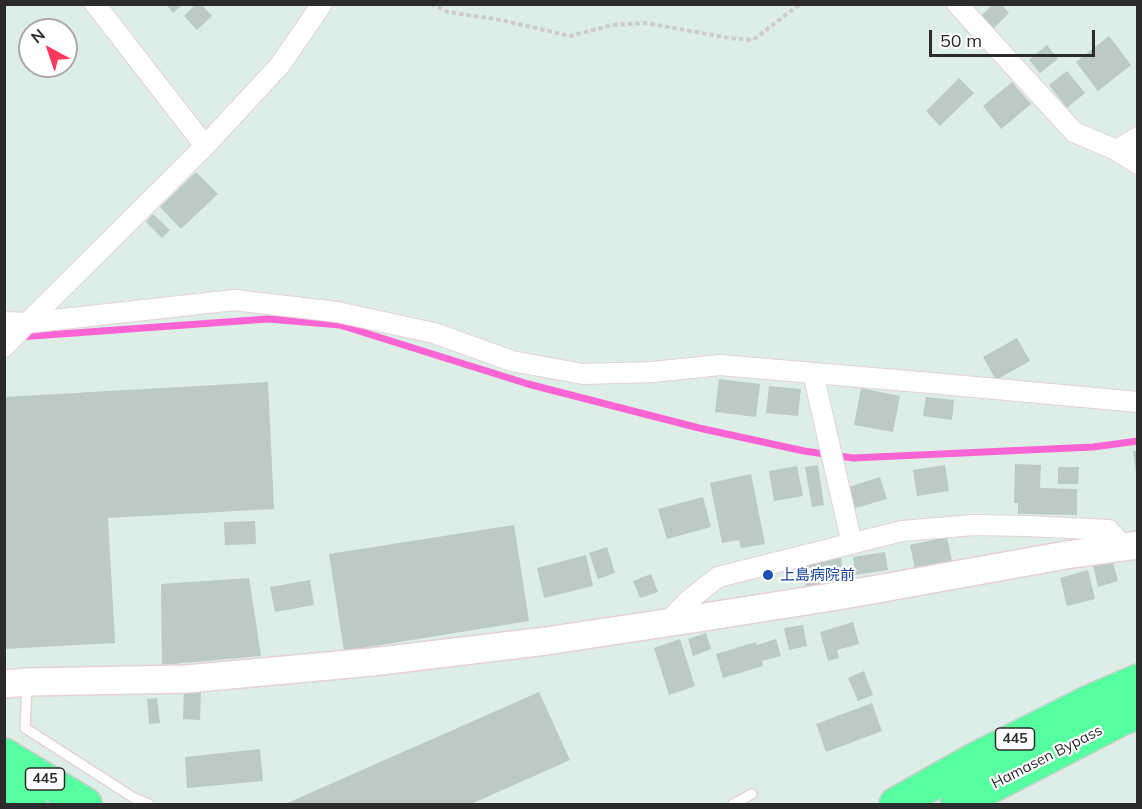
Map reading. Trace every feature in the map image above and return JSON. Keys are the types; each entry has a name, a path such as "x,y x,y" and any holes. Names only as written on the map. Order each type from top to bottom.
{"highway":[{"name":"Hamasen Bypass","path":"896,804 984,754 1137,681"},
{"name":"Hamasen Bypass","path":"957,804 1137,712"},
{"name":"445","path":"4,754 85,804"},
{"name":"445","path":"4,789 30,804"}],"street":[{"path":"95,4 205,146"},
{"path":"4,347 205,146 280,65 322,4"},
{"path":"957,4 1074,132 1116,150 1137,164"},
{"path":"1116,150 1137,137"},
{"path":"4,322 27,323 234,300 337,312 434,333 513,361 583,374 653,372 720,365 1137,402"},
{"path":"813,373 852,544"},
{"path":"667,622 689,600 718,577 902,531 974,525 1109,530 1131,546"},
{"path":"16,683 186,679 372,663 546,641 844,595 1065,555 1131,546"}],"lane":[{"path":"16,683 25,728 134,798 149,804"},
{"path":"733,804 752,794"}],"path":[{"path":"431,4 448,12 501,20 570,36 612,25 646,22 729,38 753,40 800,4"}],"building":[{"path":"166,4 183,4 173,13"},
{"path":"196,4 201,4 212,16 197,30 184,16"},
{"path":"993,4 1001,4 1009,13 992,30 980,17"},
{"path":"1109,36 1131,65 1098,91 1076,62"},
{"path":"1047,45 1058,59 1040,73 1029,60"},
{"path":"1067,71 1085,93 1067,108 1049,85"},
{"path":"959,78 974,93 940,126 926,111"},
{"path":"1012,82 1031,104 1001,129 983,106"},
{"path":"196,172 218,194 181,229 160,207"},
{"path":"153,214 170,230 162,238 146,222"},
{"path":"1017,338 1030,361 996,380 983,357"},
{"path":"719,379 760,384 756,417 715,412"},
{"path":"268,382 274,509 108,518 115,643 4,649 4,397"},
{"path":"769,386 801,389 798,416 766,413"},
{"path":"861,388 900,396 893,432 854,425"},
{"path":"926,397 954,400 952,420 923,416"},
{"path":"1133,451 1138,451 1138,472 1136,472"},
{"path":"1015,464 1041,465 1040,488 1077,489 1077,515 1018,514 1018,503 1014,503"},
{"path":"818,465 824,505 812,507 805,467"},
{"path":"945,465 949,491 917,496 913,470"},
{"path":"797,466 803,496 774,501 769,471"},
{"path":"1058,467 1079,467 1078,484 1058,484"},
{"path":"751,474 765,544 741,548 739,540 722,543 710,483"},
{"path":"880,477 887,499 852,509 846,488"},
{"path":"703,497 711,527 667,539 658,509"},
{"path":"255,521 256,544 225,545 224,522"},
{"path":"514,525 529,621 344,651 329,554"},
{"path":"947,537 952,561 915,569 910,545"},
{"path":"607,547 615,573 598,579 589,553"},
{"path":"885,552 888,570 855,575 853,557"},
{"path":"586,555 593,586 544,598 537,568"},
{"path":"841,558 844,580 806,587 803,564"},
{"path":"1112,559 1118,581 1098,587 1093,564"},
{"path":"1088,570 1095,599 1067,606 1060,578"},
{"path":"651,574 658,592 640,598 633,581"},
{"path":"249,578 261,656 162,665 161,584"},
{"path":"310,580 314,605 275,612 270,587"},
{"path":"853,622 859,644 837,650 839,658 828,661 820,632"},
{"path":"803,625 807,646 789,650 784,628"},
{"path":"706,633 711,649 693,656 688,639"},
{"path":"680,639 695,686 669,695 654,648"},
{"path":"776,639 781,656 762,661 763,666 723,678 716,654 756,642 757,645"},
{"path":"864,671 873,695 858,701 848,678"},
{"path":"184,690 201,691 200,720 183,719"},
{"path":"539,692 570,760 471,804 285,804"},
{"path":"157,698 160,723 149,724 147,699"},
{"path":"872,703 882,731 826,752 816,724"},
{"path":"260,749 263,781 187,788 185,757"}],"waterway":[{"path":"19,337 268,319 340,325 528,384 699,428 804,451 853,458 1093,447 1138,441"}],"place":[{"name":"上島病院前","path":"768,575"}]}
